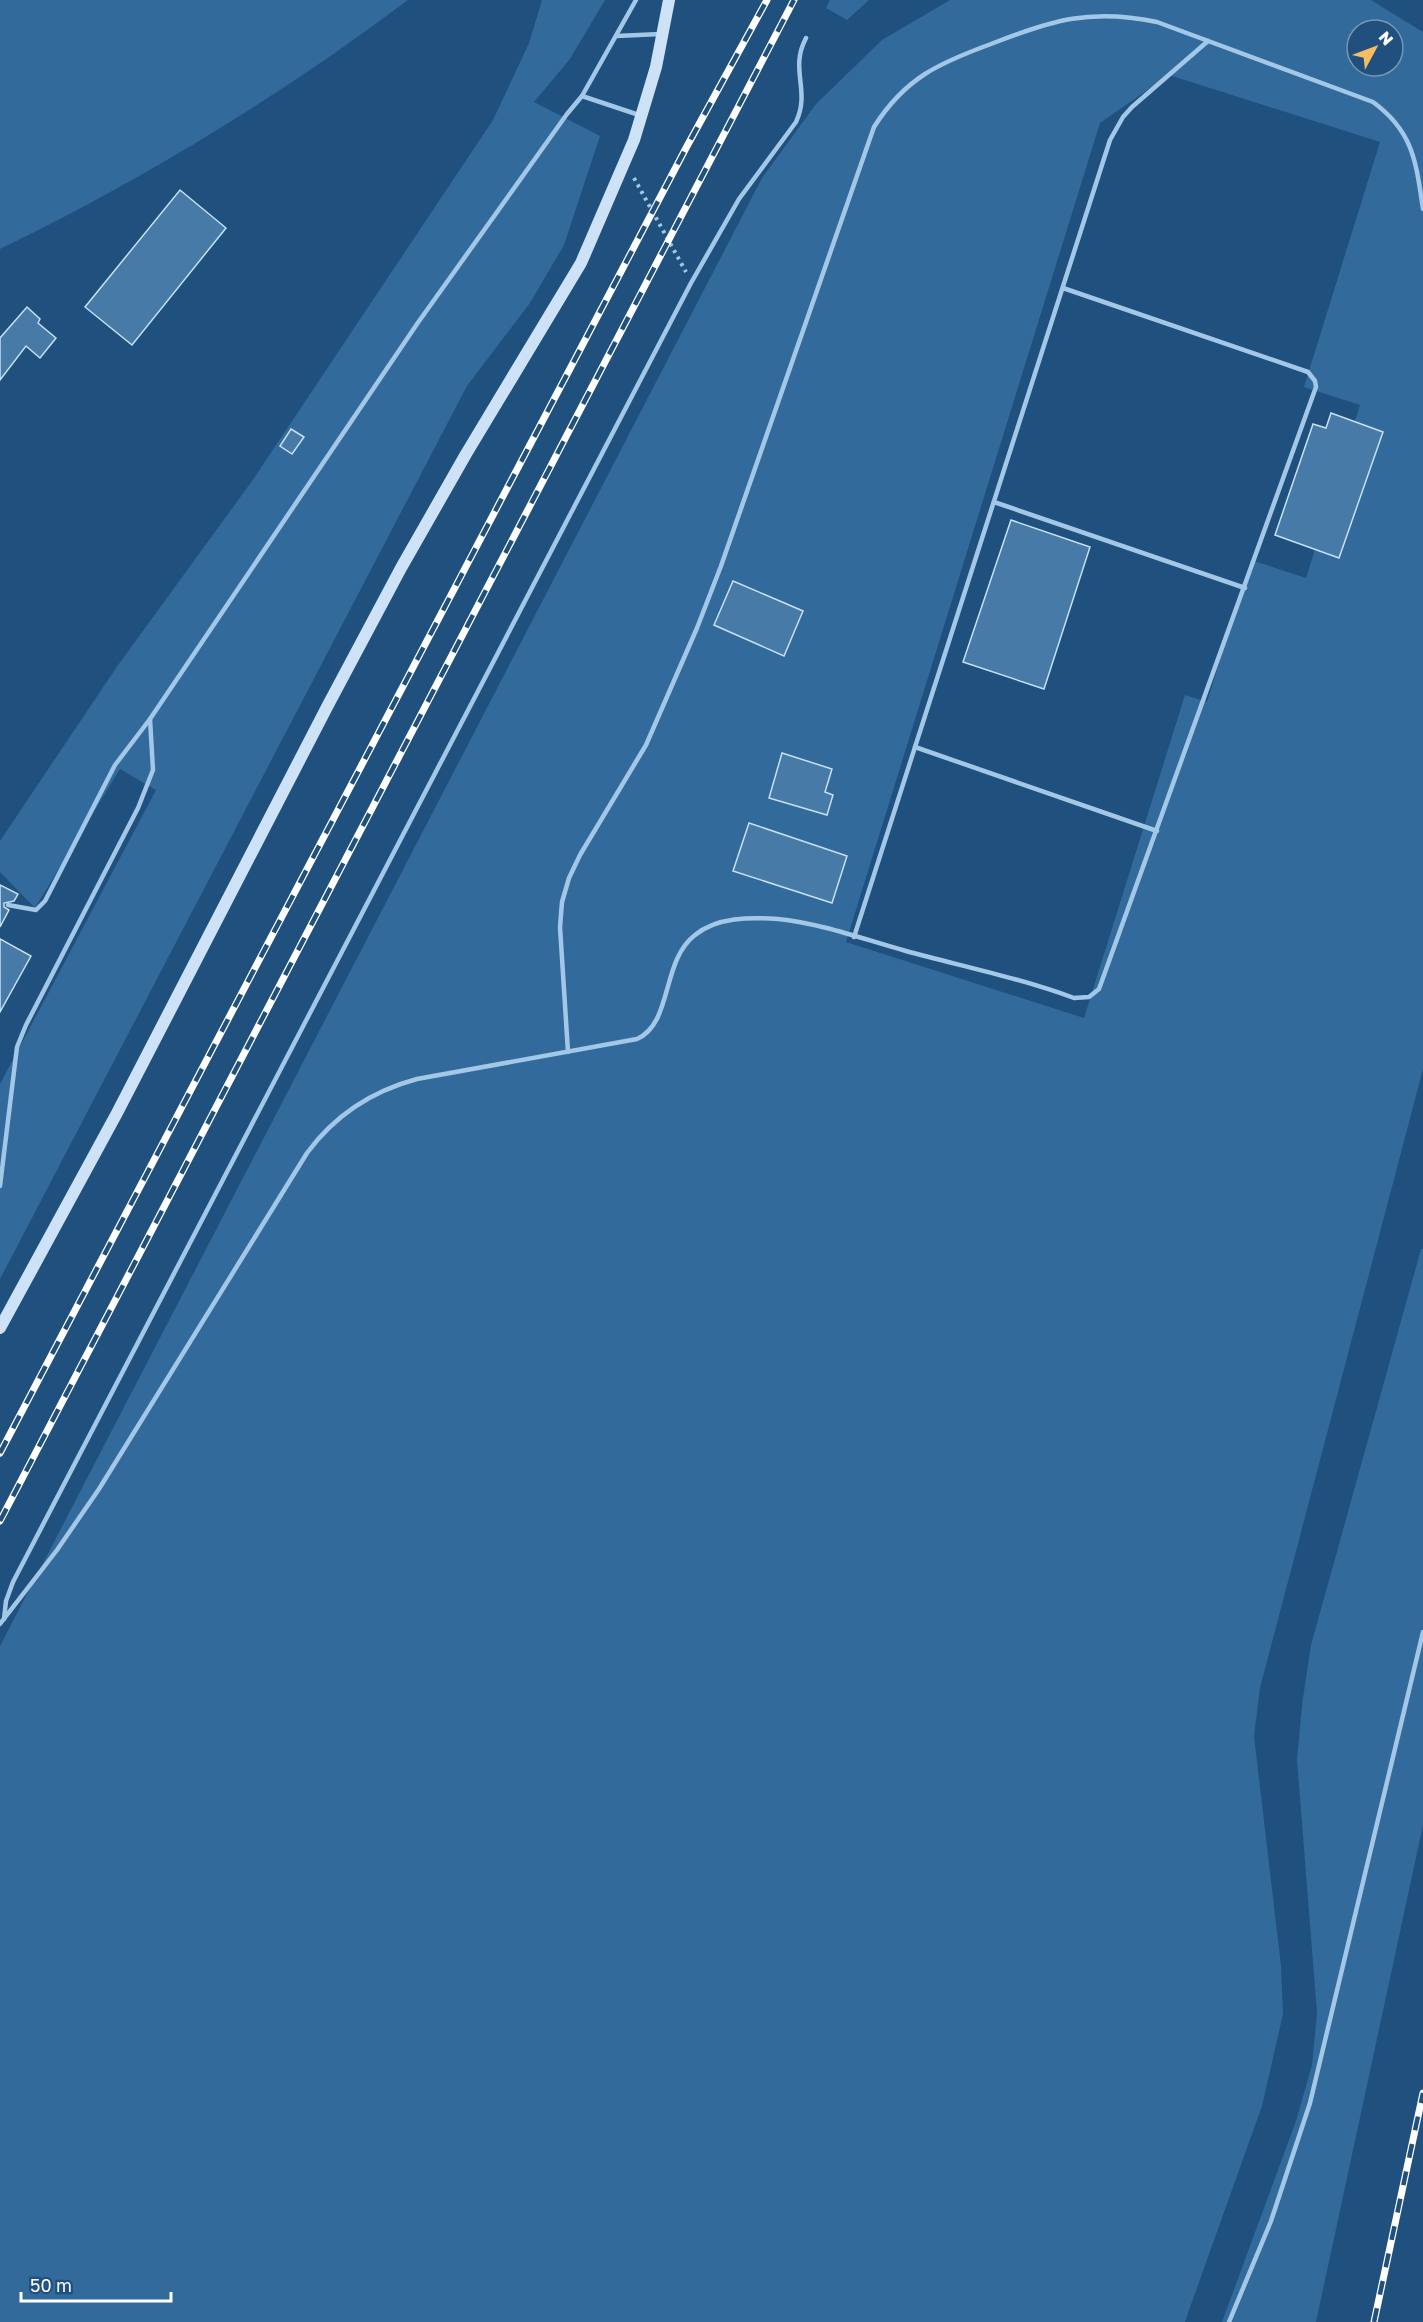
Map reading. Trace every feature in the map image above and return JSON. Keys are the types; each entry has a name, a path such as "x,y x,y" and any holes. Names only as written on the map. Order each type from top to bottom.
{"street":[{"path":"0,1328 117,1113 401,568 466,454 581,263 625,162 642,116 656,67 669,0"}],"lane":[{"path":"8,905 36,910 45,901 115,765 150,719 417,324 582,96 636,0"},
{"path":"568,1052 560,927 562,902 569,878 580,855 646,745 693,638 721,567 866,149 878,120 905,88 946,61 1063,19 1100,15 1157,22 1373,102 1386,111 1397,123 1412,150 1423,209"},
{"path":"616,36 663,34"},
{"path":"4,1619 6,1601 13,1582 691,283 734,208 799,116 803,96 798,59 806,38"},
{"path":"854,937 1110,140 1132,106 1208,41"},
{"path":"582,96 642,116"},
{"path":"0,1624 94,1497 300,1162 329,1127 355,1106 396,1085 417,1079 637,1039 650,1031 657,1019 677,956 692,937 712,924 755,918 779,919 802,923 1074,998 1089,997 1100,989 1315,393 1312,376 1308,372 1062,288"},
{"path":"994,502 1245,588"},
{"path":"0,1186 17,1047 26,1025 138,808 153,770 150,719"},
{"path":"915,747 1157,831"},
{"path":"1229,2322 1271,2221 1312,2095 1423,1632"}],"path":[{"path":"625,162 691,283"}],"shaded area":[{"path":"0,0 408,0 261,103 159,165 0,249"},
{"path":"542,0 605,0 570,59 534,102 600,136 564,245 530,303 467,386 0,1279 0,1084 156,790 120,769 35,908 0,872 0,841 116,668 252,481 493,120 529,43"},
{"path":"830,0 869,0 847,20 826,8"},
{"path":"950,0 1371,0 1400,18 1345,18 1345,78 1405,78 1405,21 1423,32 1423,1069 1260,1688 1254,1736 1281,1966 1283,2014 1262,2106 1185,2322 0,2322 0,1646 762,178 816,104 882,40","holes":["1169,75 1380,142 1304,387 1360,405 1306,578 1251,560 1207,702 1185,695 1084,1018 846,942 1100,123"]},
{"path":"1421,1249 1423,1249 1423,1825 1316,2322 1222,2322 1296,2121 1312,2065 1317,2013 1297,1760 1302,1705 1311,1645"}],"building":[{"path":"180,190 226,228 132,345 85,307"},
{"path":"27,307 40,319 38,323 56,338 40,358 26,346 0,380 0,338"},
{"path":"1331,413 1383,432 1339,558 1275,535 1313,424 1326,428"},
{"path":"291,429 304,437 292,454 280,446"},
{"path":"1011,520 1090,547 1044,689 963,662"},
{"path":"733,581 803,611 784,656 714,625"},
{"path":"782,753 832,769 825,792 833,795 827,815 769,798"},
{"path":"749,823 847,856 832,903 733,871"},
{"path":"0,885 18,894 14,901 4,903 4,907 9,910 0,927"},
{"path":"0,939 31,956 0,1012"}],"railway":[{"path":"0,1453 686,148 767,0"},
{"path":"0,1521 794,0"},
{"path":"1374,2322 1423,2093"}]}
